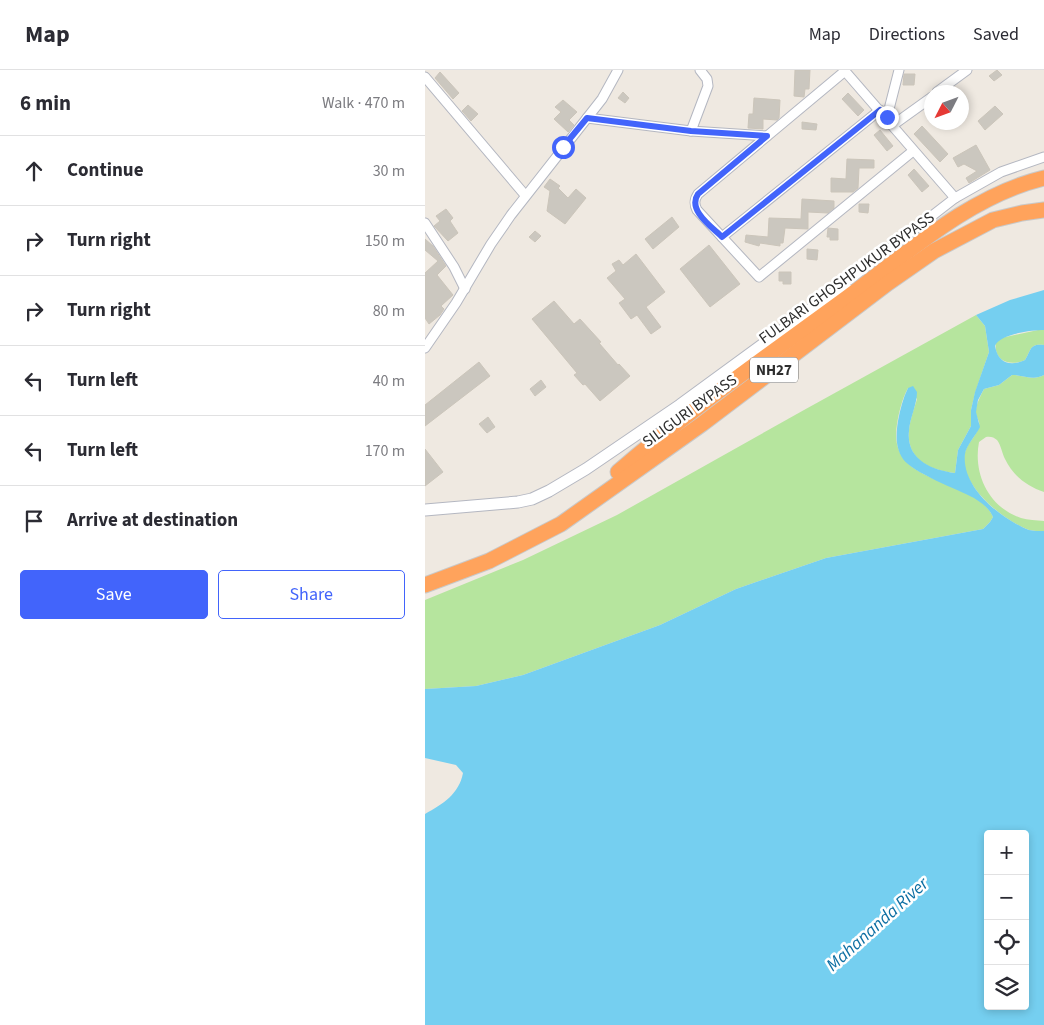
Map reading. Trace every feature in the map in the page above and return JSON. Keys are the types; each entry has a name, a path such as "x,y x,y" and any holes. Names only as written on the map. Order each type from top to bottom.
{"highway":[{"name":"FULBARI GHOSHPUKUR BYPASS","path":"511,549 581,504 633,459 939,229 987,199 1044,178"},
{"name":"SILIGURI BYPASS","path":"425,585 489,561 561,524 702,424 888,283 934,251 993,220 1044,210"}],"main road":[{"path":"425,510 509,504 532,499 549,491 586,469 680,405 829,296 847,290 855,292"}],"street":[{"path":"425,348 465,289 491,244 525,195 604,96 618,70"},
{"path":"691,131 707,86 707,79 700,70"},
{"path":"913,151 759,277 697,210 694,204 698,194 845,70 955,198"},
{"path":"887,117 899,70"},
{"path":"947,85 967,70"},
{"path":"425,77 525,195"},
{"path":"893,126 924,102"},
{"path":"722,237 880,110"},
{"path":"587,118 691,131 767,136"},
{"path":"829,296 955,198 1001,172 1044,157"},
{"path":"425,223 454,267 465,289"}],"green space":[{"path":"976,315 985,326 989,352 975,393 971,410 971,426 958,450 955,473 946,472 921,462 911,449 909,430 917,399 908,388 902,401 897,424 897,445 905,460 918,471 968,493 983,503 993,517 983,529 826,558 736,589 660,625 523,675 476,686 425,689 425,600 523,560 617,515"},
{"path":"1044,330 1044,345 1033,346 1025,360 1014,363 1008,362 1004,361 997,354 996,342 1001,338"},
{"path":"1012,375 1032,378 1044,375 1044,492 1032,487 1016,475 1008,465 997,440 993,437 986,437 979,442 978,465 985,488 1000,506 1009,513 1021,518 1044,521 1044,531 1029,530 995,510 975,488 964,464 965,452 979,425 976,408 984,389 999,385"}],"water":[{"name":"Mahananda River","path":"1044,290 1044,330 1009,336 1003,338 995,346 1002,360 1014,363 1025,360 1033,346 1044,345 1044,375 1032,378 1012,375 999,385 984,389 978,400 976,412 980,427 966,451 965,466 976,490 995,510 1029,530 1044,531 1044,1025 425,1025 425,814 454,793 463,773 456,765 425,758 425,689 476,686 523,675 660,625 736,589 826,558 983,529 993,517 985,506 974,498 916,470 903,459 897,445 897,426 901,408 908,388 913,386 917,392 909,431 909,441 912,449 916,456 929,466 955,473 958,450 971,426 971,410 975,392 989,352 985,326 976,315 1010,300"}],"building":[{"path":"795,70 810,70 809,89 805,89 804,97 794,96"},
{"path":"997,70 1002,75 994,81 989,76"},
{"path":"440,72 459,93 453,99 435,78"},
{"path":"904,74 915,74 914,85 903,85"},
{"path":"623,92 629,98 625,103 618,98"},
{"path":"848,93 864,110 858,116 842,99"},
{"path":"754,98 780,100 779,118 777,120 763,119 763,129 748,128 749,114 753,114"},
{"path":"563,100 577,112 569,120 574,125 568,132 554,119 561,112 555,107"},
{"path":"468,105 478,114 471,121 462,111"},
{"path":"995,106 1003,114 985,130 978,121"},
{"path":"802,122 817,124 816,130 802,129"},
{"path":"922,126 948,154 940,162 914,134"},
{"path":"880,130 893,146 887,151 874,135"},
{"path":"976,145 990,170 969,183 966,178 977,171 964,164 958,167 953,158"},
{"path":"847,159 874,160 874,168 859,168 858,188 853,192 831,192 831,178 846,179"},
{"path":"914,169 929,186 922,192 908,175"},
{"path":"550,179 560,186 558,188 568,198 576,189 586,198 565,224 547,211 550,191 544,187"},
{"path":"802,199 834,201 834,208 828,213 808,212 808,229 785,228 783,243 780,243 780,246 760,243 759,246 745,242 746,235 768,237 769,218 801,219"},
{"path":"859,204 869,204 868,213 859,212"},
{"path":"446,209 453,218 450,221 458,233 448,241 434,226 440,221 436,216"},
{"path":"672,217 679,227 653,249 645,239"},
{"path":"828,228 838,229 838,240 830,240 830,237 827,237"},
{"path":"535,231 541,236 535,242 529,237"},
{"path":"425,239 433,246 446,266 437,275 453,295 441,306 444,309 440,315 429,324 425,318 425,273 438,261 425,250"},
{"path":"709,245 740,284 710,307 680,269"},
{"path":"807,249 818,250 817,260 807,259"},
{"path":"636,254 665,292 646,307 661,327 651,334 637,315 631,319 619,303 625,299 607,278 616,271 612,264 619,260 623,265"},
{"path":"779,272 791,272 791,284 783,284 783,281 779,281"},
{"path":"554,301 574,324 580,319 601,342 599,343 618,365 630,376 600,401 574,375 577,373 532,319"},
{"path":"479,362 490,376 425,426 425,405"},
{"path":"541,380 546,387 535,396 530,389"},
{"path":"488,417 495,427 487,433 479,424"},
{"path":"425,449 443,472 425,486"}],"route":[{"path":"563,147 587,118 691,131 767,136 698,194 695,199 694,204 697,210 722,237 880,110 887,117"}]}
